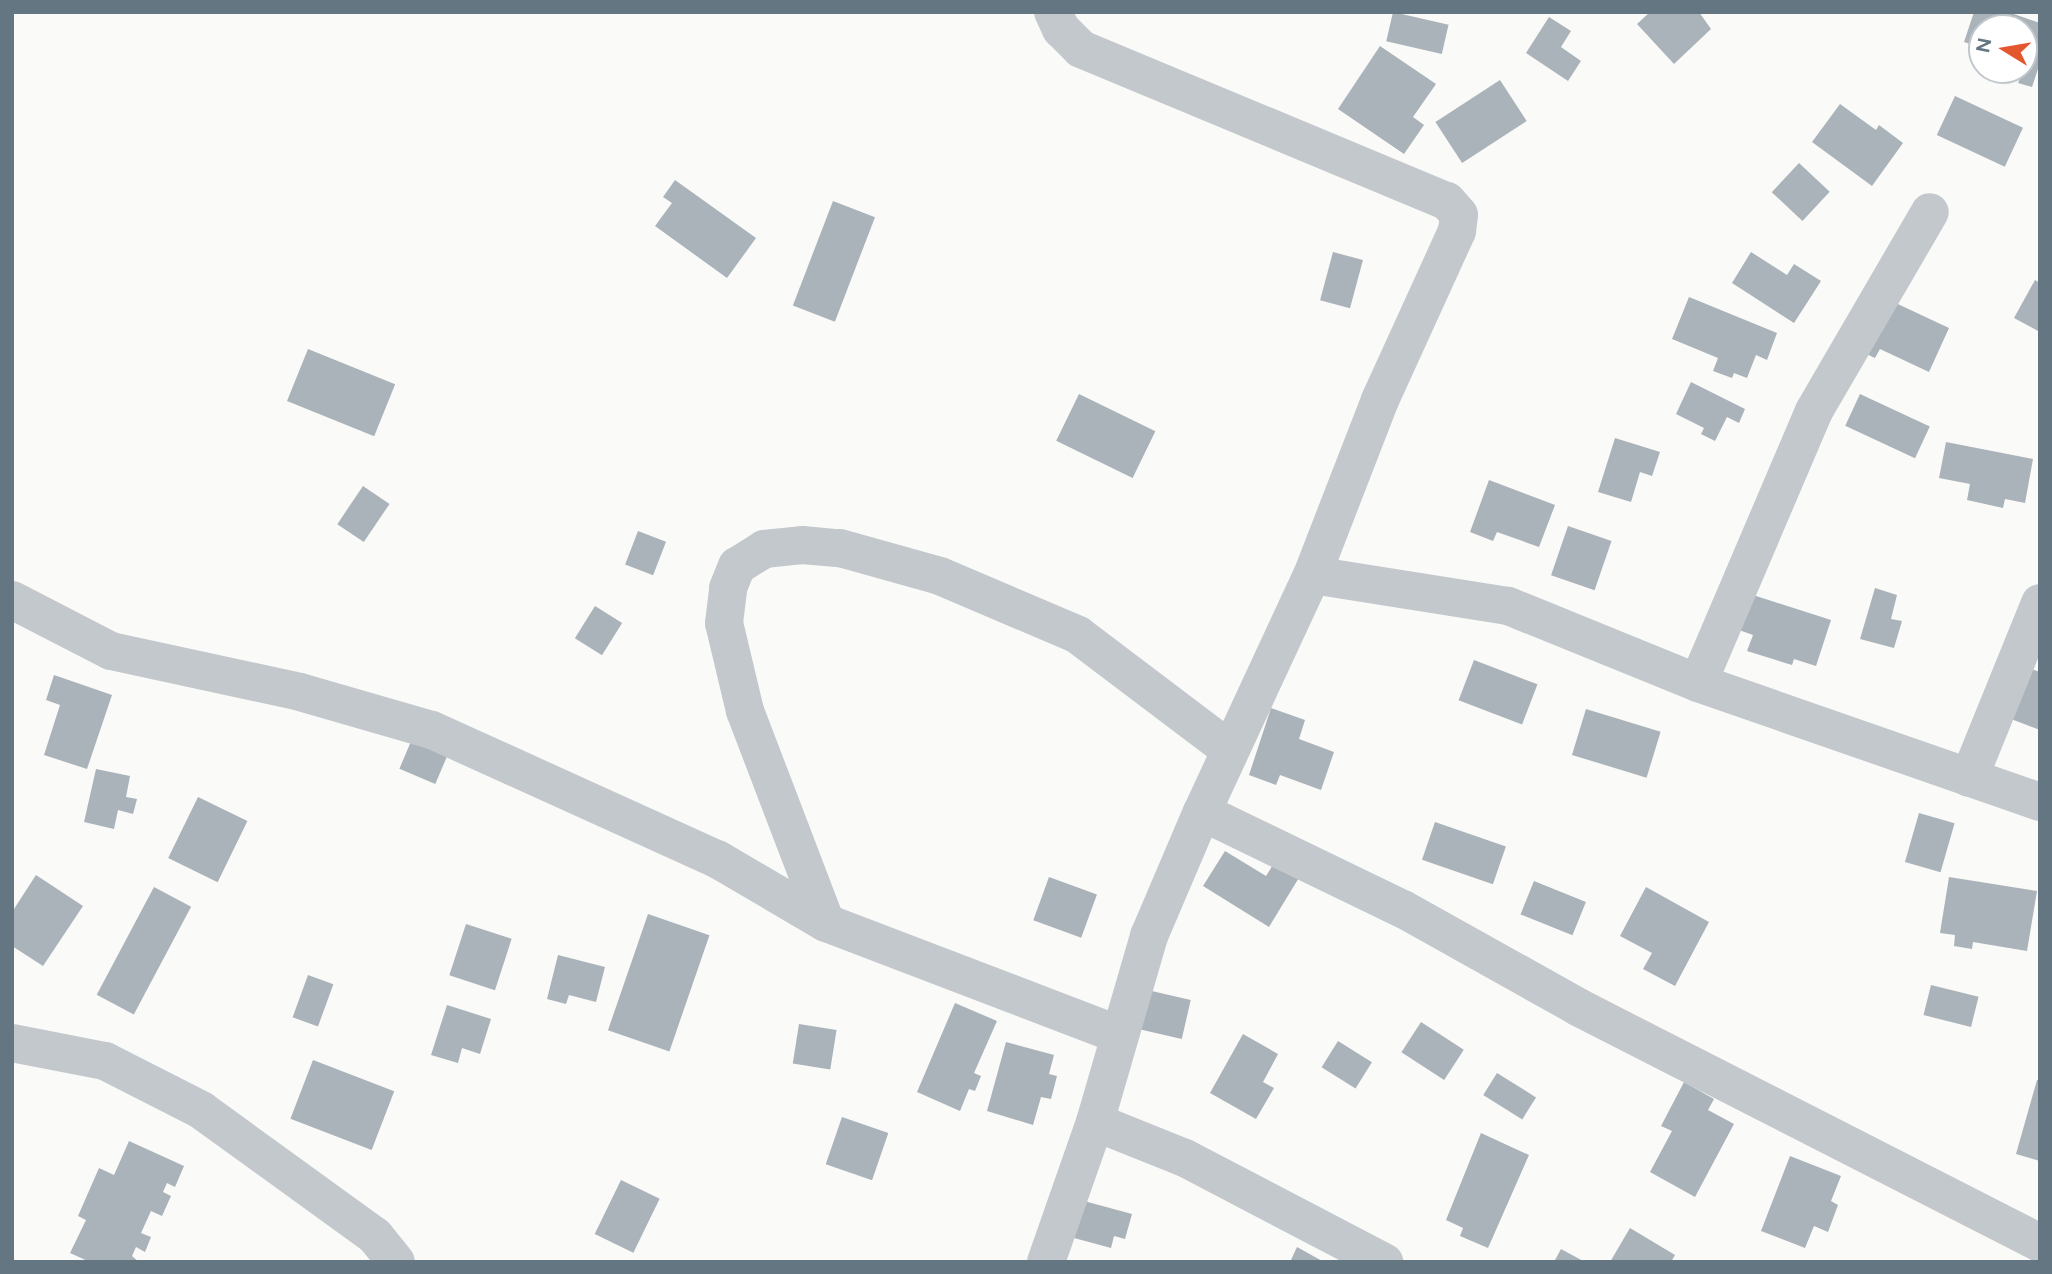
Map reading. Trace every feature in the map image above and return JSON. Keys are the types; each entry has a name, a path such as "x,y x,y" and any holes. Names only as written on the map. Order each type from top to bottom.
{"street":[{"path":"1046,1262 1095,1122 1117,1034 1149,936 1202,811 1312,575 1380,400 1457,231 1459,215 1447,201 1081,49 1061,29 1053,12"},
{"path":"1698,683 1814,411 1930,212"},
{"path":"826,923 746,711 724,624 728,588 737,566 764,549 802,545 840,548 940,576 1038,614 1078,635 1230,750"},
{"path":"1312,575 1508,606 1698,683 2040,803"},
{"path":"12,600 111,651 300,692 432,730 717,859 826,923 1117,1034"},
{"path":"1969,778 2040,603"},
{"path":"1202,811 1403,909 1578,1007 2040,1242"},
{"path":"12,1043 105,1061 201,1110 375,1236 396,1262"},
{"path":"1095,1122 1185,1158 1384,1262"}],"building":[{"path":"1393,12 1449,25 1442,54 1386,41"},
{"path":"1650,12 1699,12 1711,29 1674,64 1637,24"},
{"path":"2008,12 2014,14 1973,14"},
{"path":"1549,17 1571,31 1561,47 1581,61 1568,81 1526,53"},
{"path":"2038,22 2040,23 2038,69"},
{"path":"1380,46 1436,84 1413,117 1424,125 1404,154 1338,109"},
{"path":"1500,80 1527,121 1462,163 1435,122"},
{"path":"1955,96 2023,128 2005,167 1937,135"},
{"path":"1840,104 1876,130 1879,125 1903,143 1872,186 1812,142"},
{"path":"1799,163 1830,192 1802,221 1772,192"},
{"path":"675,180 756,238 727,278 655,226 672,203 663,197"},
{"path":"833,201 875,217 835,322 793,306"},
{"path":"1333,252 1363,260 1350,308 1320,300"},
{"path":"1751,252 1787,275 1794,264 1821,281 1794,323 1732,283"},
{"path":"2035,280 2040,283 2040,332 2014,318"},
{"path":"1870,291 1949,328 1929,372 1880,349 1875,358 1845,344"},
{"path":"1689,297 1777,333 1767,360 1756,355 1747,378 1734,373 1732,378 1713,371 1718,358 1672,339"},
{"path":"308,349 395,384 374,436 287,401"},
{"path":"1691,382 1745,409 1739,423 1727,417 1715,441 1701,434 1704,428 1676,414"},
{"path":"1079,394 1155,431 1133,478 1056,441"},
{"path":"1860,394 1930,427 1915,458 1845,426"},
{"path":"1615,438 1660,452 1652,476 1640,472 1631,502 1598,492"},
{"path":"1946,442 2033,459 2025,503 2005,499 2003,508 1967,500 1970,484 1939,478"},
{"path":"1489,480 1555,505 1539,547 1497,532 1493,541 1470,532"},
{"path":"363,486 390,504 364,542 337,524"},
{"path":"1568,526 1611,541 1595,590 1551,575"},
{"path":"638,531 666,542 653,575 625,565"},
{"path":"1875,588 1897,595 1891,619 1902,621 1894,648 1860,639"},
{"path":"1750,594 1831,620 1816,666 1794,659 1792,665 1747,651 1753,635 1739,630"},
{"path":"595,606 622,623 602,655 575,638"},
{"path":"1474,660 1537,684 1522,725 1459,700"},
{"path":"2031,669 2040,672 2040,730 2011,719"},
{"path":"54,675 112,695 87,769 44,755 60,705 46,700"},
{"path":"1271,708 1305,720 1299,739 1334,752 1321,790 1280,775 1276,785 1249,775"},
{"path":"1586,709 1661,732 1647,778 1572,755"},
{"path":"415,732 451,747 435,784 399,769"},
{"path":"96,769 130,776 126,797 137,799 133,814 118,810 114,829 84,822"},
{"path":"198,797 247,821 218,882 168,858"},
{"path":"1919,813 1955,823 1941,872 1905,862"},
{"path":"1435,822 1506,846 1493,884 1422,860"},
{"path":"1225,851 1266,876 1276,860 1300,876 1269,927 1203,886"},
{"path":"36,875 83,906 43,966 12,946 12,912"},
{"path":"1049,877 1097,894 1081,938 1033,920"},
{"path":"1949,877 2037,891 2027,951 1973,942 1972,949 1954,946 1955,935 1940,933"},
{"path":"1534,881 1586,902 1572,935 1521,914"},
{"path":"154,887 191,907 134,1014 97,995"},
{"path":"1646,887 1709,922 1675,986 1643,969 1652,953 1620,936"},
{"path":"648,914 709,935 669,1051 608,1030"},
{"path":"466,924 512,939 495,990 449,975"},
{"path":"558,955 605,967 596,1002 569,995 566,1004 547,999"},
{"path":"308,975 333,984 318,1027 293,1017"},
{"path":"1931,985 1979,997 1971,1027 1924,1015"},
{"path":"1143,989 1191,1000 1182,1039 1134,1028"},
{"path":"955,1003 997,1021 974,1073 981,1076 975,1091 969,1089 960,1111 917,1092"},
{"path":"447,1005 491,1019 480,1054 462,1048 458,1063 431,1055"},
{"path":"1421,1022 1464,1050 1444,1080 1401,1052"},
{"path":"799,1024 837,1030 830,1069 793,1064"},
{"path":"1243,1034 1278,1054 1263,1082 1274,1088 1256,1119 1210,1093"},
{"path":"1338,1041 1372,1062 1355,1088 1322,1067"},
{"path":"1006,1042 1054,1055 1049,1074 1057,1076 1051,1099 1041,1097 1033,1125 987,1111"},
{"path":"313,1060 394,1091 372,1150 290,1119"},
{"path":"1497,1073 1536,1097 1522,1119 1483,1095"},
{"path":"2037,1080 2040,1080 2040,1161 2016,1154"},
{"path":"1684,1082 1714,1099 1708,1110 1734,1124 1695,1197 1650,1172 1672,1131 1661,1126"},
{"path":"842,1117 888,1133 872,1180 826,1164"},
{"path":"1481,1133 1529,1155 1488,1248 1460,1236 1463,1228 1446,1220"},
{"path":"129,1141 184,1166 175,1187 167,1183 163,1192 171,1196 162,1216 151,1211 141,1233 151,1237 145,1252 136,1247 132,1256 139,1262 90,1262 70,1253 86,1220 78,1216 99,1168 114,1175"},
{"path":"1790,1156 1841,1176 1831,1201 1838,1205 1828,1232 1814,1226 1805,1248 1761,1231"},
{"path":"621,1180 660,1199 633,1253 595,1234"},
{"path":"1084,1201 1132,1214 1125,1239 1114,1236 1111,1248 1074,1238"},
{"path":"1630,1228 1675,1255 1671,1262 1610,1262"},
{"path":"1297,1247 1324,1262 1290,1262"},
{"path":"1561,1249 1585,1262 1554,1262"}]}
